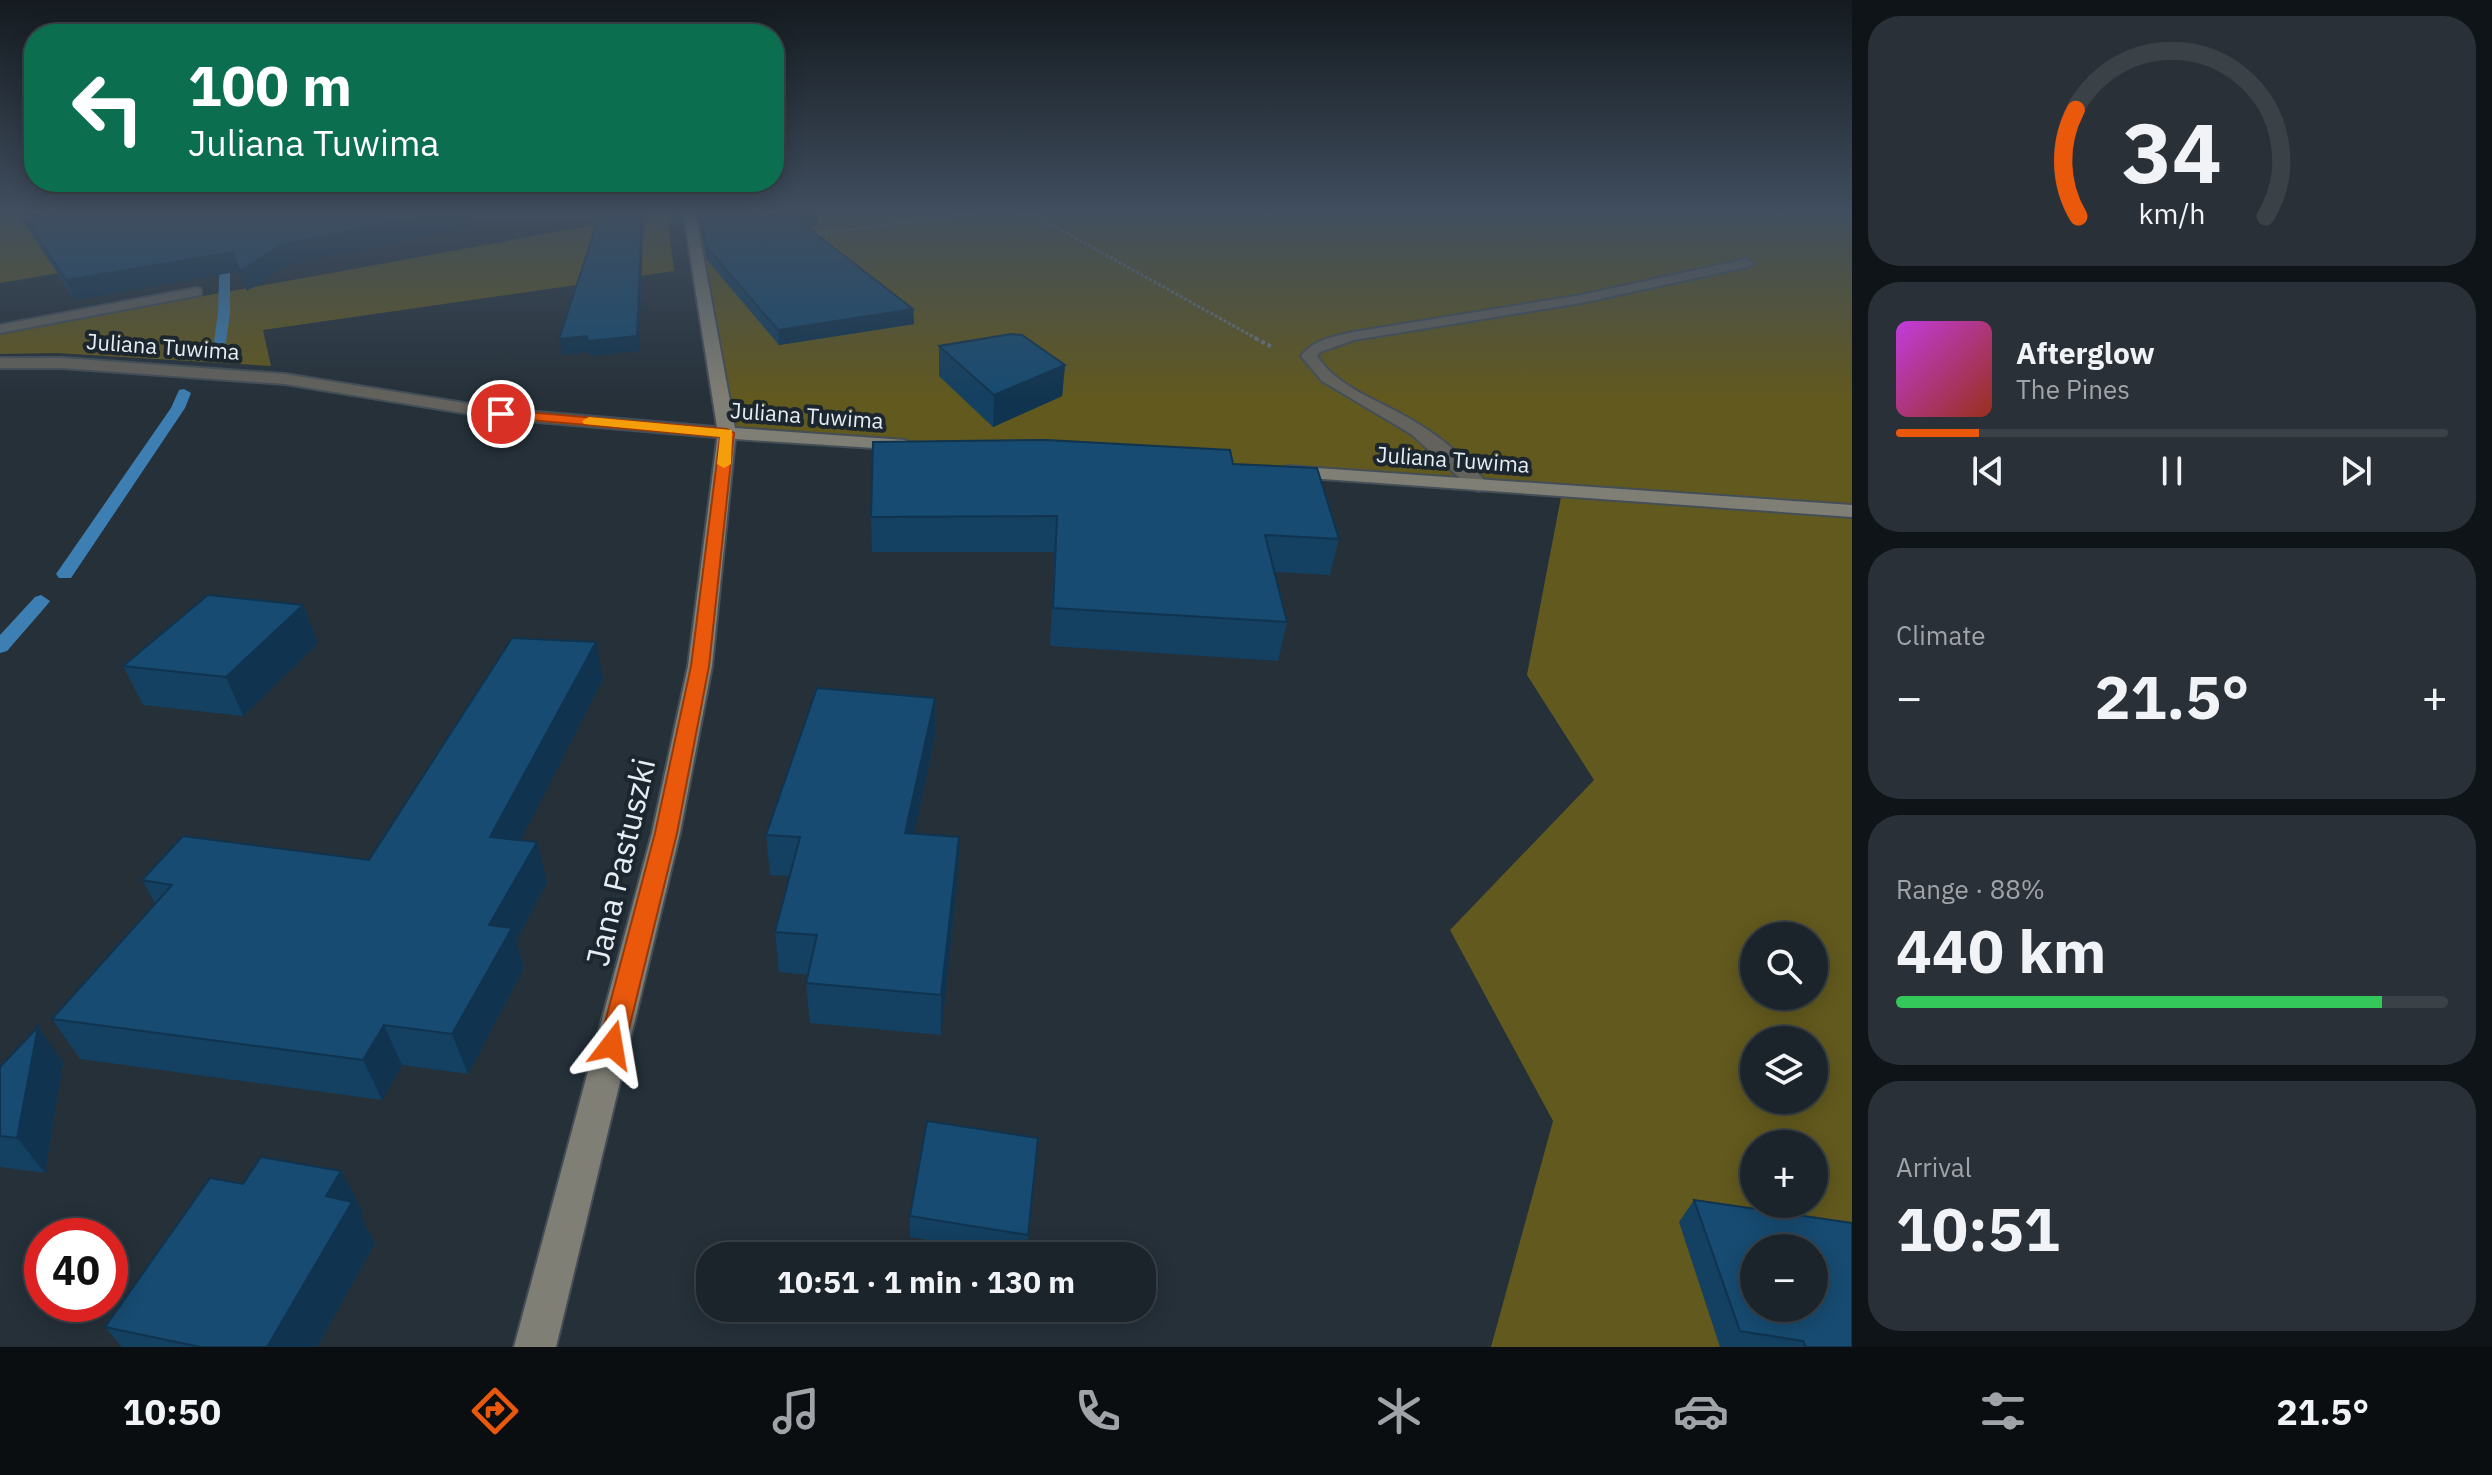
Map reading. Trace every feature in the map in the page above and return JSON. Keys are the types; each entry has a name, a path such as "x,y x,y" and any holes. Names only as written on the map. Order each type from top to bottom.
{"street":[{"name":"Jana Pastuszki","path":"535,1347 666,833 700,666 727,433 700,274"},
{"path":"1479,485 1435,444 1341,386 1313,364 1309,356 1315,349 1353,336 1595,296 1696,274"},
{"path":"0,329 196,292"},
{"name":"Juliana Tuwima","path":"0,363 63,363 285,379 501,414 931,447"},
{"name":"Juliana Tuwima","path":"1276,471 1852,511"}],"path":[{"path":"1140,274 1282,353 1313,364"}],"shaded area":[{"path":"0,274 53,274 0,283"},
{"path":"326,274 654,274 263,330 271,366 56,353 0,354 0,333"},
{"path":"703,274 1852,274 1852,1347 1491,1347 1553,1121 1450,930 1594,780 1527,675 1561,497 727,439"}],"building":[{"path":"62,274 103,274 66,280"},
{"path":"580,274 639,274 637,336 588,341 587,336 559,339"},
{"path":"730,274 868,274 913,309 778,330"},
{"path":"1011,334 1022,335 1065,365 994,395 939,346"},
{"path":"1046,440 1230,450 1233,464 1317,468 1339,539 1265,535 1287,622 1053,608 1057,516 871,517 873,442"},
{"path":"208,595 303,605 226,677 123,666"},
{"path":"512,638 596,642 490,837 537,842 489,925 512,928 452,1034 384,1025 363,1060 52,1019 172,885 142,880 183,836 369,860"},
{"path":"817,688 935,698 905,833 959,837 941,995 806,983 817,935 775,932 800,837 766,835"},
{"path":"38,1027 17,1138 0,1136 0,1067"},
{"path":"927,1121 1038,1138 1028,1235 910,1216"},
{"path":"261,1157 341,1171 326,1196 352,1202 267,1347 200,1347 105,1327 109,1322 128,1322 128,1294 210,1178 243,1184"},
{"path":"1694,1200 1740,1207 1740,1218 1818,1218 1852,1223 1852,1347 1806,1347 1803,1341 1740,1331"}],"waterway":[{"path":"218,356 224,313 225,274"},
{"path":"65,574 178,408 184,393"},
{"path":"0,647 41,601"}],"slow traffic":[{"path":"589,421 727,433 724,464"}],"route":[{"path":"501,414 727,433 700,666 666,833 612,1045"}]}
